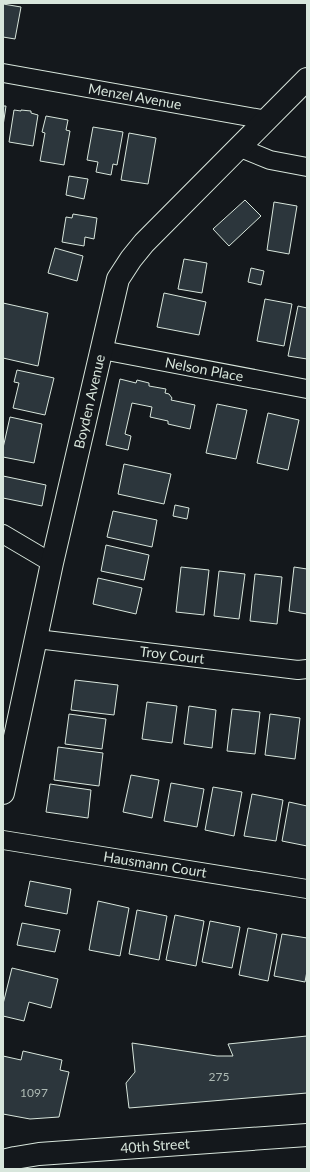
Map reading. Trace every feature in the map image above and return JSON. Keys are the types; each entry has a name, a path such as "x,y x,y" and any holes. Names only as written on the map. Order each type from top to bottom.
{"street":[{"name":"Menzel Avenue","path":"3,73 267,120"},
{"name":"Boyden Avenue","path":"3,792 37,639 52,563 118,279 144,243 307,79"},
{"path":"238,147 270,160 307,167"},
{"name":"Nelson Place","path":"102,350 307,390"},
{"path":"3,534 52,563"},
{"name":"Troy Court","path":"37,639 298,670 307,669"},
{"name":"Hausmann Court","path":"3,840 304,890 307,889"},
{"name":"40th Street","path":"3,1161 38,1154 307,1135"}],"building":[{"path":"3,4 21,7 15,39 3,37"},
{"path":"3,106 6,106 3,126"},
{"path":"14,110 31,111 31,113 38,115 33,146 9,142"},
{"path":"46,116 68,120 66,130 70,131 64,165 40,161 45,133 42,132"},
{"path":"93,127 123,132 117,165 113,164 111,175 96,172 98,162 87,160"},
{"path":"129,133 156,138 148,184 121,180"},
{"path":"69,176 88,179 84,199 66,195"},
{"path":"245,200 261,216 229,246 213,229"},
{"path":"274,202 297,206 289,254 267,250"},
{"path":"73,214 97,218 94,239 85,237 84,246 62,242 66,217 72,218"},
{"path":"55,248 83,256 77,281 48,273"},
{"path":"184,259 207,263 202,293 178,289"},
{"path":"251,268 264,271 261,285 248,282"},
{"path":"164,293 206,302 199,335 157,327"},
{"path":"265,299 292,304 284,346 257,341"},
{"path":"3,303 48,313 38,366 3,358"},
{"path":"298,306 307,308 307,359 288,356"},
{"path":"17,370 54,378 45,415 13,408 19,383 14,382"},
{"path":"120,379 136,383 137,380 149,383 149,386 166,389 165,393 169,394 172,398 171,400 195,405 190,429 168,424 168,421 150,417 152,407 132,403 125,434 131,436 128,450 106,445"},
{"path":"217,404 247,410 236,459 206,453"},
{"path":"268,413 299,420 288,470 257,463"},
{"path":"10,417 42,424 34,463 3,457 3,448"},
{"path":"124,464 171,474 164,504 118,494"},
{"path":"3,476 46,485 42,506 3,498"},
{"path":"175,505 189,508 187,519 173,516"},
{"path":"113,511 157,520 152,547 107,537"},
{"path":"106,545 149,555 144,580 101,571"},
{"path":"181,567 209,570 204,615 176,612"},
{"path":"294,567 307,569 307,614 289,611"},
{"path":"219,571 245,574 239,619 214,616"},
{"path":"255,574 282,577 277,624 250,621"},
{"path":"98,578 142,588 136,614 93,604"},
{"path":"75,680 118,685 114,715 71,710"},
{"path":"147,702 177,706 172,743 142,739"},
{"path":"189,706 216,710 212,748 184,744"},
{"path":"232,709 260,712 255,754 227,751"},
{"path":"69,714 106,719 102,749 65,744"},
{"path":"270,714 300,718 295,759 265,755"},
{"path":"58,747 103,753 99,786 54,780"},
{"path":"131,775 159,780 152,818 123,812"},
{"path":"171,783 204,789 197,827 164,821"},
{"path":"50,784 91,790 88,818 46,812"},
{"path":"213,787 242,792 234,836 205,830"},
{"path":"252,794 283,800 276,841 244,836"},
{"path":"289,802 307,806 307,846 282,841"},
{"path":"30,881 71,889 67,914 25,906"},
{"path":"98,901 129,908 120,956 89,950"},
{"path":"137,910 167,916 159,960 129,954"},
{"path":"175,915 204,921 196,966 166,960"},
{"path":"210,921 240,927 232,968 202,962"},
{"path":"22,923 60,930 55,952 17,945"},
{"path":"248,928 277,934 268,981 239,975"},
{"path":"282,934 307,938 307,971 305,982 274,976"},
{"path":"12,968 58,979 51,1008 29,1002 24,1021 3,1016 3,1004"},
{"path":"307,1036 307,1093 129,1108 126,1083 135,1072 132,1043 217,1056 233,1056 228,1044"},
{"path":"23,1051 62,1060 60,1070 69,1072 59,1117 30,1119 3,1114 3,1056 21,1060"}]}
